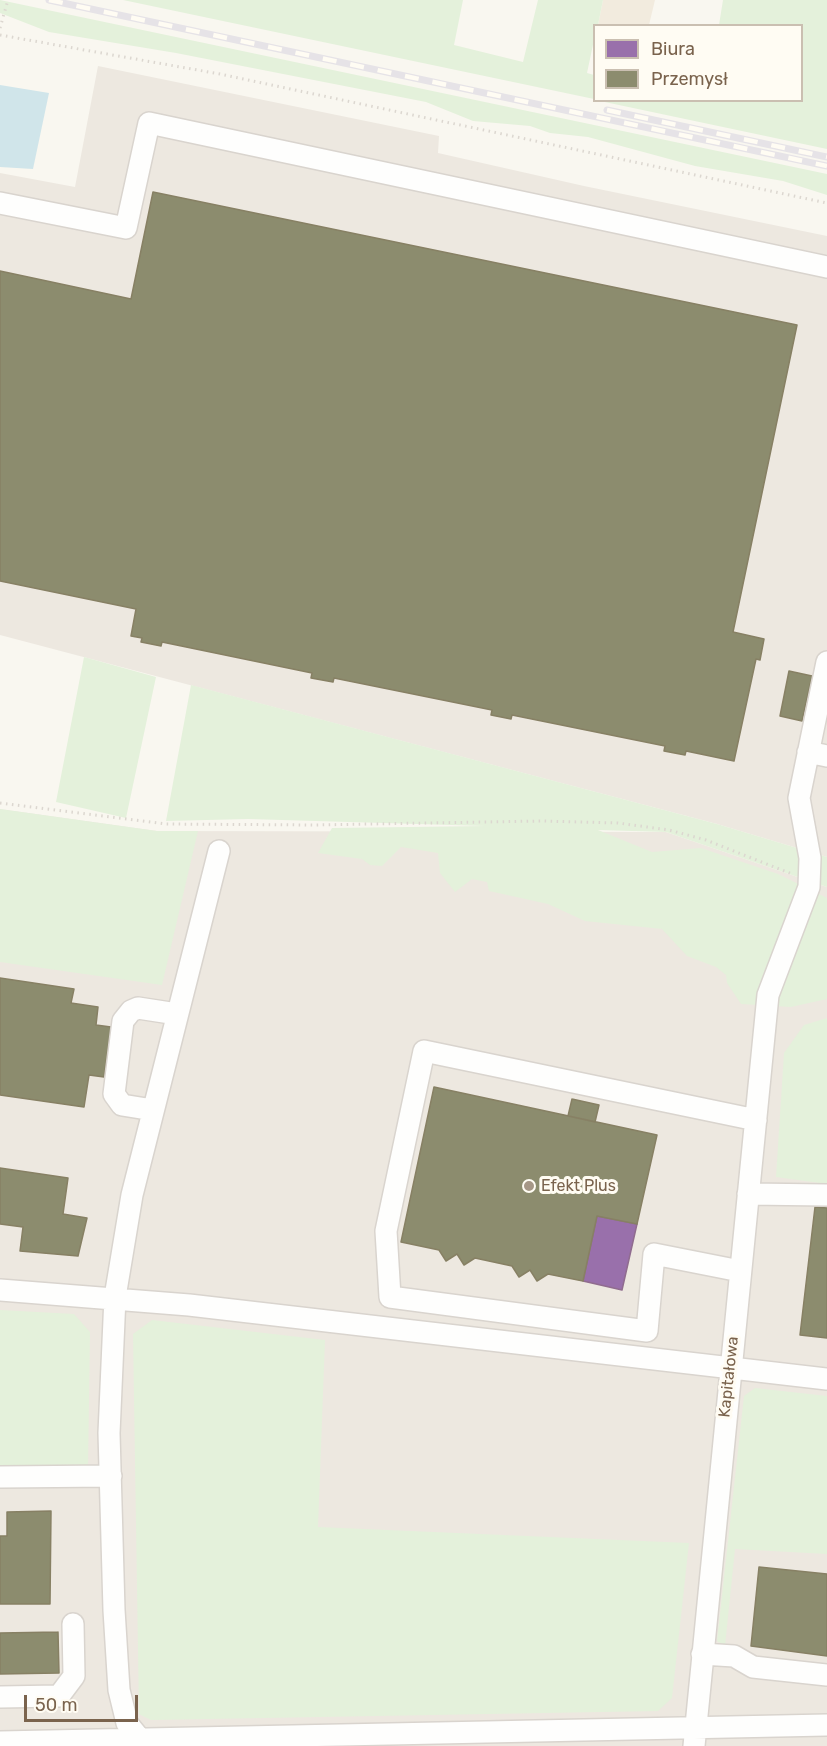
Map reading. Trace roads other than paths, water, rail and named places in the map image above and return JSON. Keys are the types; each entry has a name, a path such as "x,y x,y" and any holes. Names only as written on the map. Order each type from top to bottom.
{"street":[{"path":"0,202 126,228 149,123 827,267"},
{"path":"818,754 827,662"},
{"name":"Kapitałowa","path":"694,1737 767,1008 772,980 809,884 810,858 799,798 818,754"},
{"path":"140,1739 127,1723 119,1690 110,1393 115,1297 132,1195 219,851"},
{"path":"153,1110 122,1105 114,1094 123,1021 130,1011 138,1008 177,1014"},
{"path":"740,1271 654,1254 647,1331 390,1297 386,1231 424,1051 756,1120"},
{"path":"748,1194 827,1195"},
{"path":"0,1290 115,1297 827,1379"},
{"path":"0,1477 111,1476"},
{"path":"0,1697 59,1696 74,1676 73,1624"},
{"path":"702,1654 734,1656 753,1667 827,1675"},
{"path":"0,1742 140,1739 342,1741 694,1737 827,1725"}],"railway":[{"path":"49,0 827,166"},
{"path":"607,110 827,157"}],"place":[{"name":"Efekt Plus","path":"529,1186"}]}
